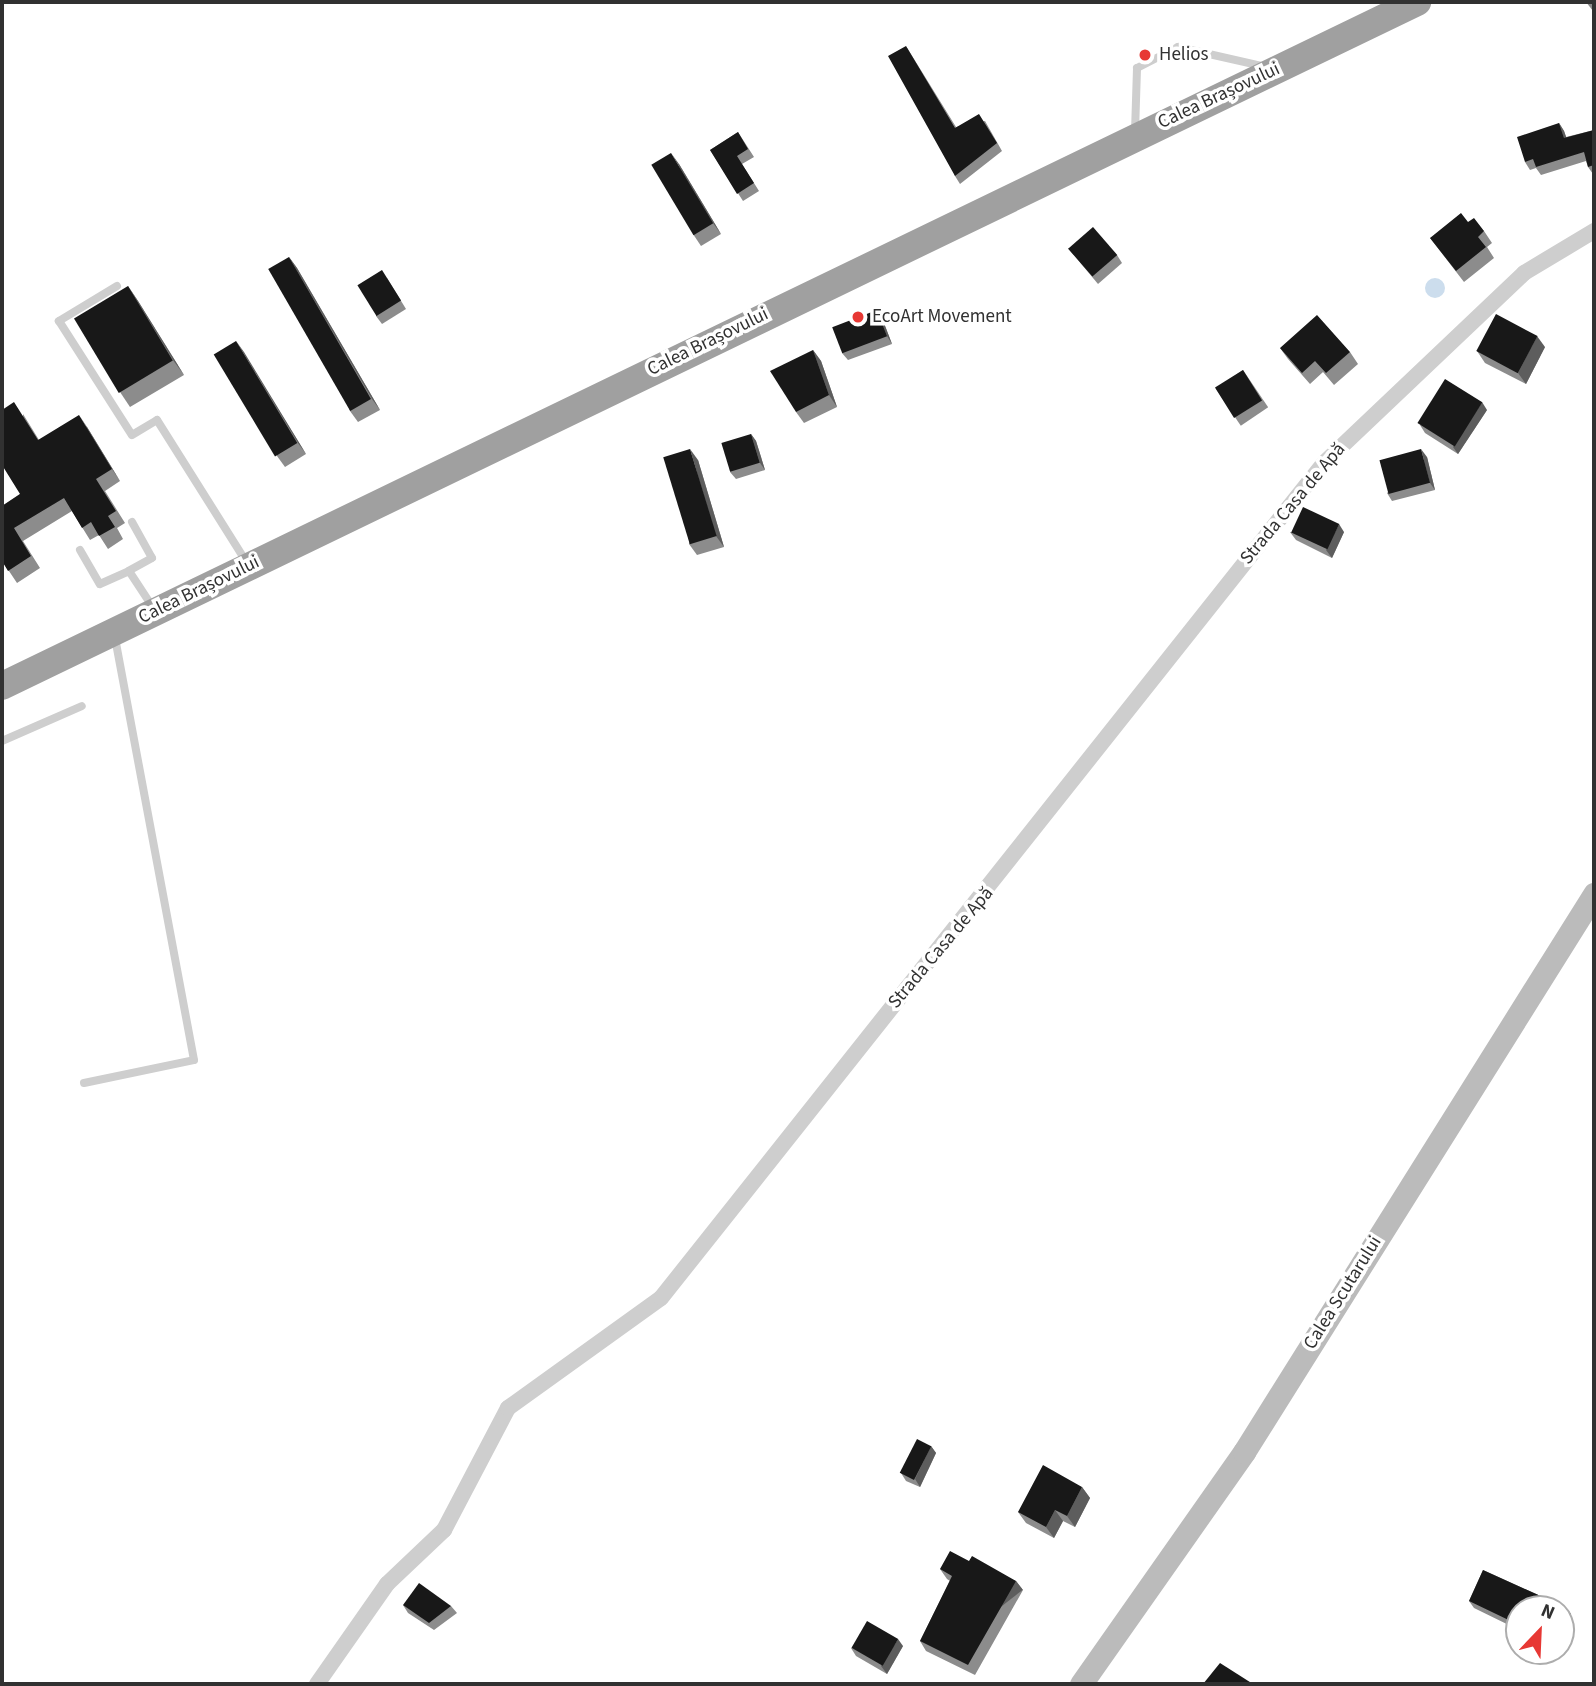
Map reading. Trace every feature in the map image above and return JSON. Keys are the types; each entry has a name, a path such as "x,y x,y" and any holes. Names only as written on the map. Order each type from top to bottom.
{"highway":[{"name":"Calea Brașovului","path":"2,686 1134,136 1417,2"}],"main road":[{"name":"Calea Scutarului","path":"1081,1684 1244,1452 1594,894"}],"street":[{"name":"Strada Casa de Apă","path":"317,1684 387,1584 444,1530 508,1408 661,1298 1324,463 1524,273 1594,232"}],"lane":[{"path":"1134,136 1137,68 1178,47 1276,69"},
{"path":"117,286 59,321 132,435 157,420 249,566"},
{"path":"80,550 100,584 129,571 152,558 132,522"},
{"path":"129,571 156,611"},
{"path":"84,1083 194,1060 114,632"},
{"path":"2,741 82,706"}],"water":[{"path":"1435,278 1442,281 1445,288 1442,295 1435,298 1428,295 1425,288 1428,281"}],"building":[{"path":"906,46 955,128 979,114 997,143 955,176 888,56"},
{"path":"1559,123 1564,138 1594,130 1594,165 1588,167 1584,152 1536,167 1533,159 1525,162 1517,137"},
{"path":"738,132 748,149 737,156 754,183 737,194 710,150"},
{"path":"671,153 713,223 694,235 651,165"},
{"path":"1461,213 1468,222 1474,218 1484,231 1478,237 1486,247 1456,271 1430,238"},
{"path":"1093,227 1117,255 1092,277 1068,249"},
{"path":"289,257 371,399 350,411 268,269"},
{"path":"382,270 401,301 376,316 357,285"},
{"path":"128,286 173,361 119,393 74,318"},
{"path":"877,310 887,336 842,353 832,327"},
{"path":"1496,314 1537,336 1518,373 1476,351"},
{"path":"1317,315 1350,352 1326,373 1315,361 1302,373 1280,348"},
{"path":"236,341 297,443 275,456 214,354"},
{"path":"813,350 829,395 796,412 770,371"},
{"path":"1243,370 1262,401 1234,418 1215,387"},
{"path":"1445,379 1482,402 1455,446 1417,423"},
{"path":"14,402 38,440 79,415 112,469 96,479 116,511 108,516 115,527 99,536 91,522 82,528 64,498 14,528 31,556 8,571 2,561 2,506 20,494 2,465 2,410"},
{"path":"751,434 760,463 730,472 721,443"},
{"path":"690,449 717,536 690,544 663,457"},
{"path":"1421,449 1430,483 1389,494 1379,460"},
{"path":"1303,507 1339,524 1327,549 1291,532"},
{"path":"917,1439 931,1446 914,1480 900,1473"},
{"path":"1043,1465 1082,1487 1067,1516 1055,1510 1046,1527 1018,1512"},
{"path":"950,1551 969,1561 972,1556 1016,1581 968,1665 920,1641 952,1576 940,1569"},
{"path":"1483,1570 1538,1595 1505,1595 1505,1618 1469,1601"},
{"path":"419,1583 451,1606 429,1623 403,1605"},
{"path":"867,1621 898,1639 883,1666 852,1648"},
{"path":"1220,1663 1253,1684 1203,1684"}],"place":[{"name":"Helios","path":"1145,55"},
{"name":"EcoArt Movement","path":"858,317"}]}
